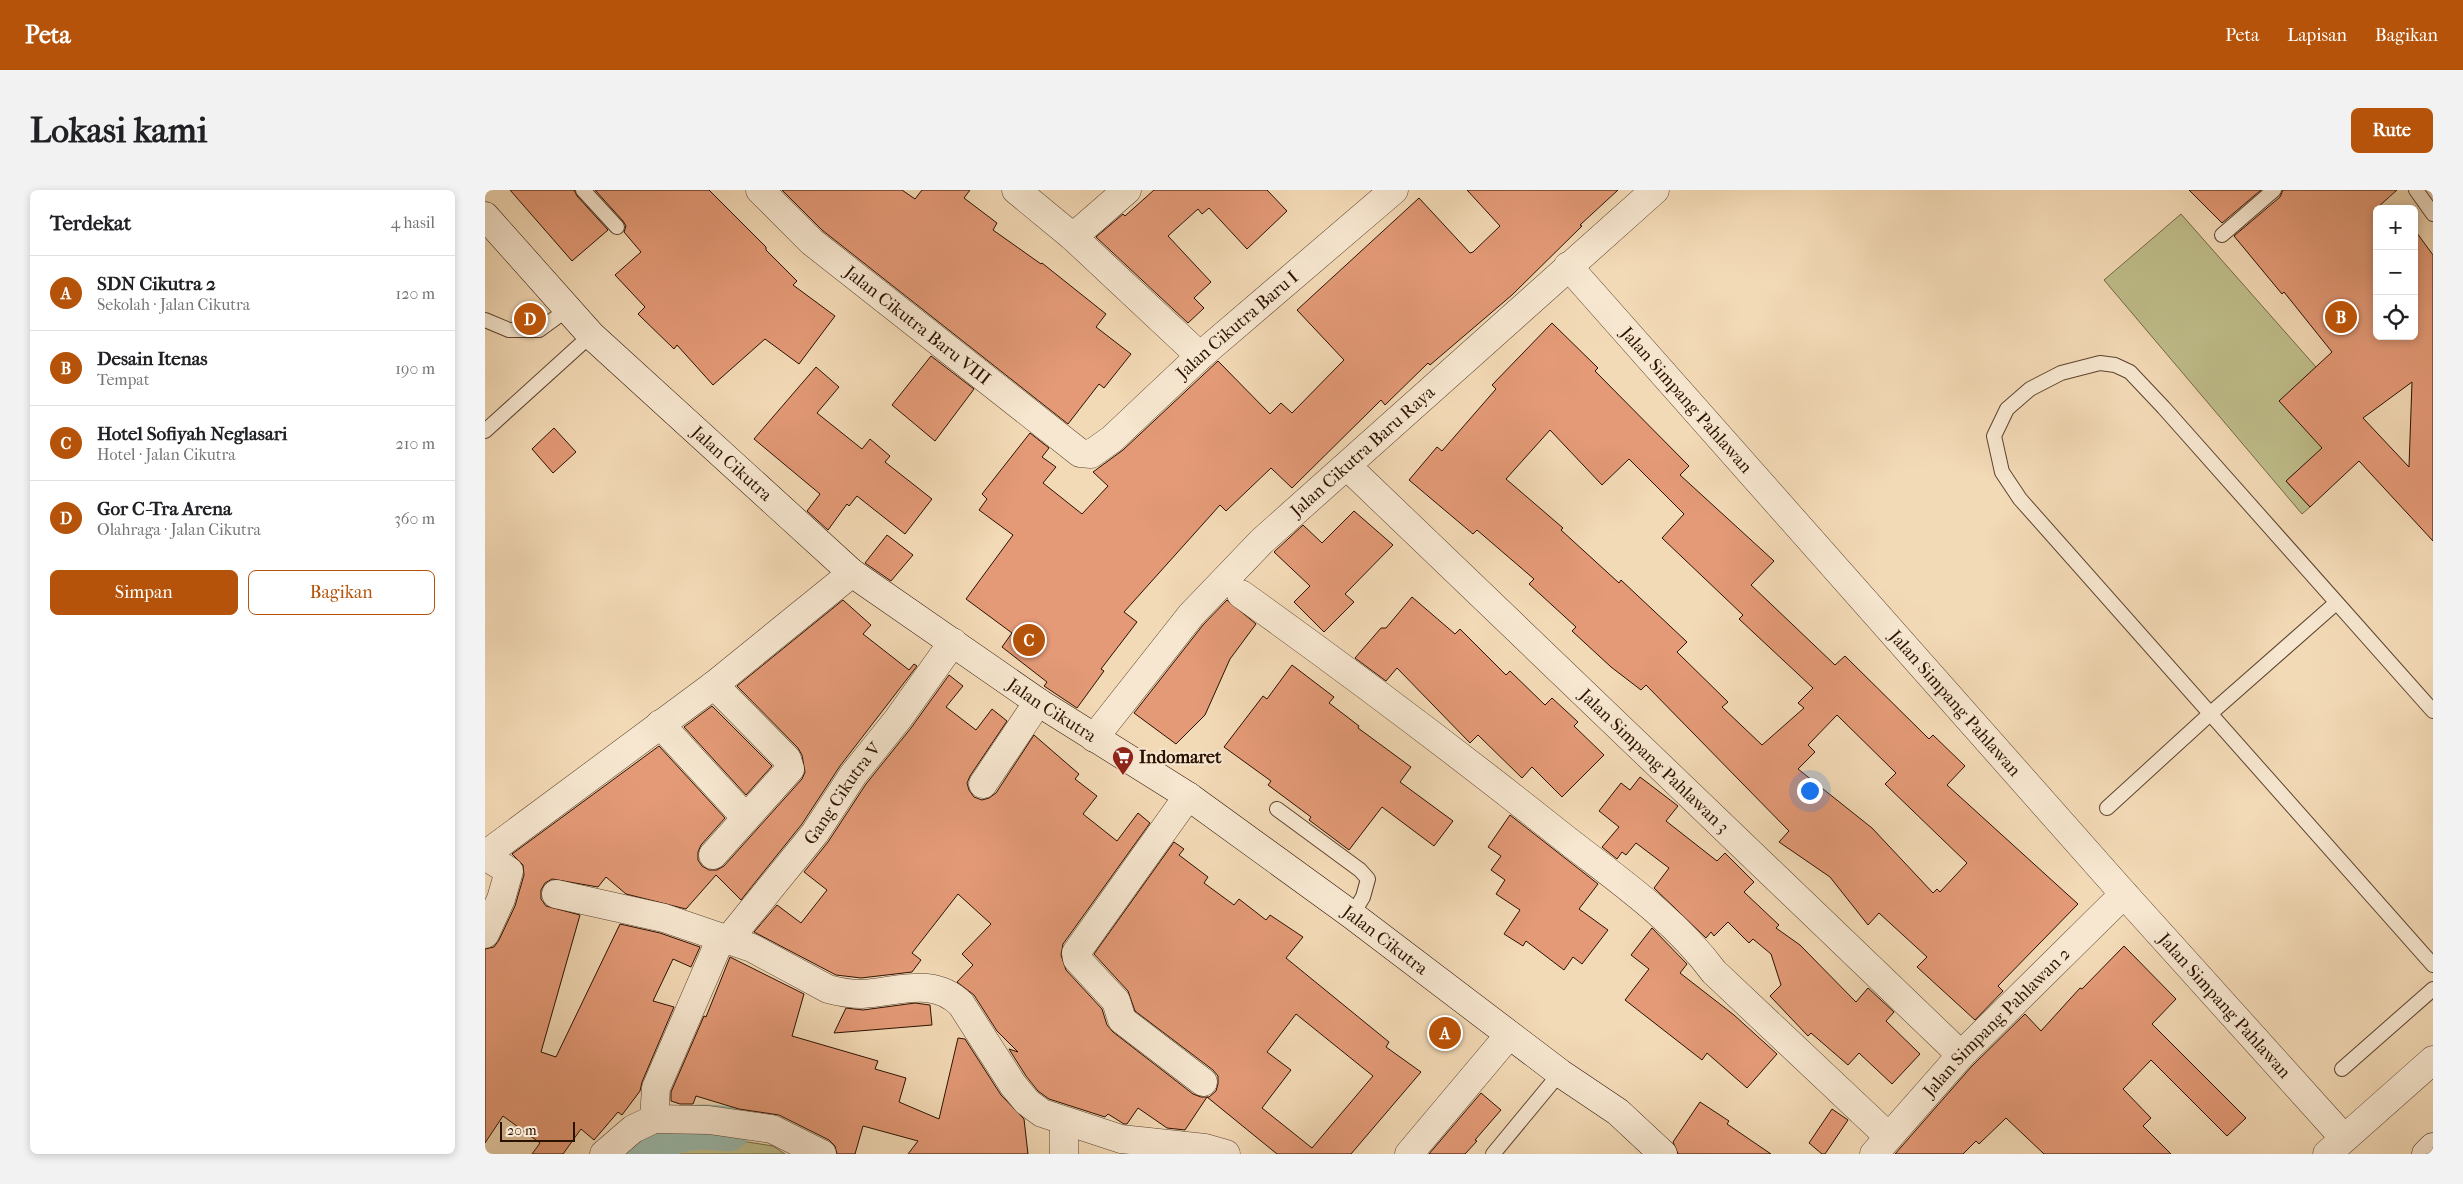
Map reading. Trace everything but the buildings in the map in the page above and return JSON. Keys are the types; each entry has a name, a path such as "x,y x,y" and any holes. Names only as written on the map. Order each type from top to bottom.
{"street":[{"name":"Jalan Cikutra Baru VIII","path":"760,190 811,242 1080,452"},
{"path":"1016,190 1073,237 1201,356"},
{"path":"1073,237 1127,190"},
{"name":"Jalan Cikutra Baru I","path":"1080,452 1091,454 1100,450 1201,356 1394,190"},
{"name":"Jalan Cikutra Baru Raya","path":"1094,738 1191,615 1262,541 1655,190"},
{"name":"Jalan Cikutra","path":"485,216 591,335 852,574 1038,702 1188,796 1352,915 1560,1073 1618,1112 1663,1154"},
{"name":"Jalan Simpang Pahlawan","path":"1568,266 2123,894 2336,1146"},
{"name":"Jalan Simpang Pahlawan 3","path":"1347,466 1961,1055"},
{"path":"485,934 501,899 509,871 485,855 714,685 852,574"},
{"path":"1241,594 1423,727 1655,909 1697,949 1715,972 1881,1146"},
{"name":"Gang Cikutra V","path":"653,1119 657,1088 725,939 815,833 853,775 898,719 953,642"},
{"path":"713,855 791,766 787,759 714,685"},
{"path":"983,784 1038,702"},
{"path":"661,724 746,818"},
{"path":"1188,796 1076,953 1077,959 1116,1001 1122,1020 1203,1082"},
{"path":"556,894 664,918 752,948 828,989 839,992 861,994 918,987 951,994 961,1004 1013,1085 1027,1102 1042,1112 1064,1121 1121,1138 1205,1148 1226,1154"},
{"name":"Jalan Simpang Pahlawan 2","path":"1881,1146 1961,1055 2123,894"},
{"path":"1409,1154 1509,1035"},
{"path":"2336,1146 2433,1060"},
{"path":"604,1154 633,1129 653,1119 709,1120 772,1129 821,1154"},
{"path":"1063,1154 1064,1121"},
{"path":"2425,1154 2433,1147"}],"lane":[{"path":"583,190 617,228"},
{"path":"2222,236 2274,190"},
{"path":"2416,190 2433,214"},
{"path":"485,320 509,330 539,330 568,309"},
{"path":"485,432 591,335"},
{"path":"2433,711 2165,408 2130,372 2115,365 2100,363 2061,372 2030,390 2007,409 1994,436 2002,472 2052,537 2433,964"},
{"path":"2107,808 2336,602"},
{"path":"1277,809 1360,870 1368,880 1363,898 1352,915"},
{"path":"2342,1069 2433,989"},
{"path":"1493,1154 1560,1073"}],"shaded area":[{"path":"2181,214 2316,367 2338,434 2286,481 2310,507 2302,514 2104,280"},
{"path":"697,1134 773,1146 785,1154 657,1154 677,1139"}],"waterway":[{"path":"638,1154 660,1139 680,1130 702,1127 728,1129"}],"place":[{"name":"Desain Itenas","path":"2341,317"},
{"name":"Gor C-Tra Arena","path":"530,319"},
{"name":"Hotel Sofiyah Neglasari","path":"1029,640"},
{"name":"Indomaret","path":"1123,776"},
{"name":"SDN Cikutra 2","path":"1445,1033"}]}
